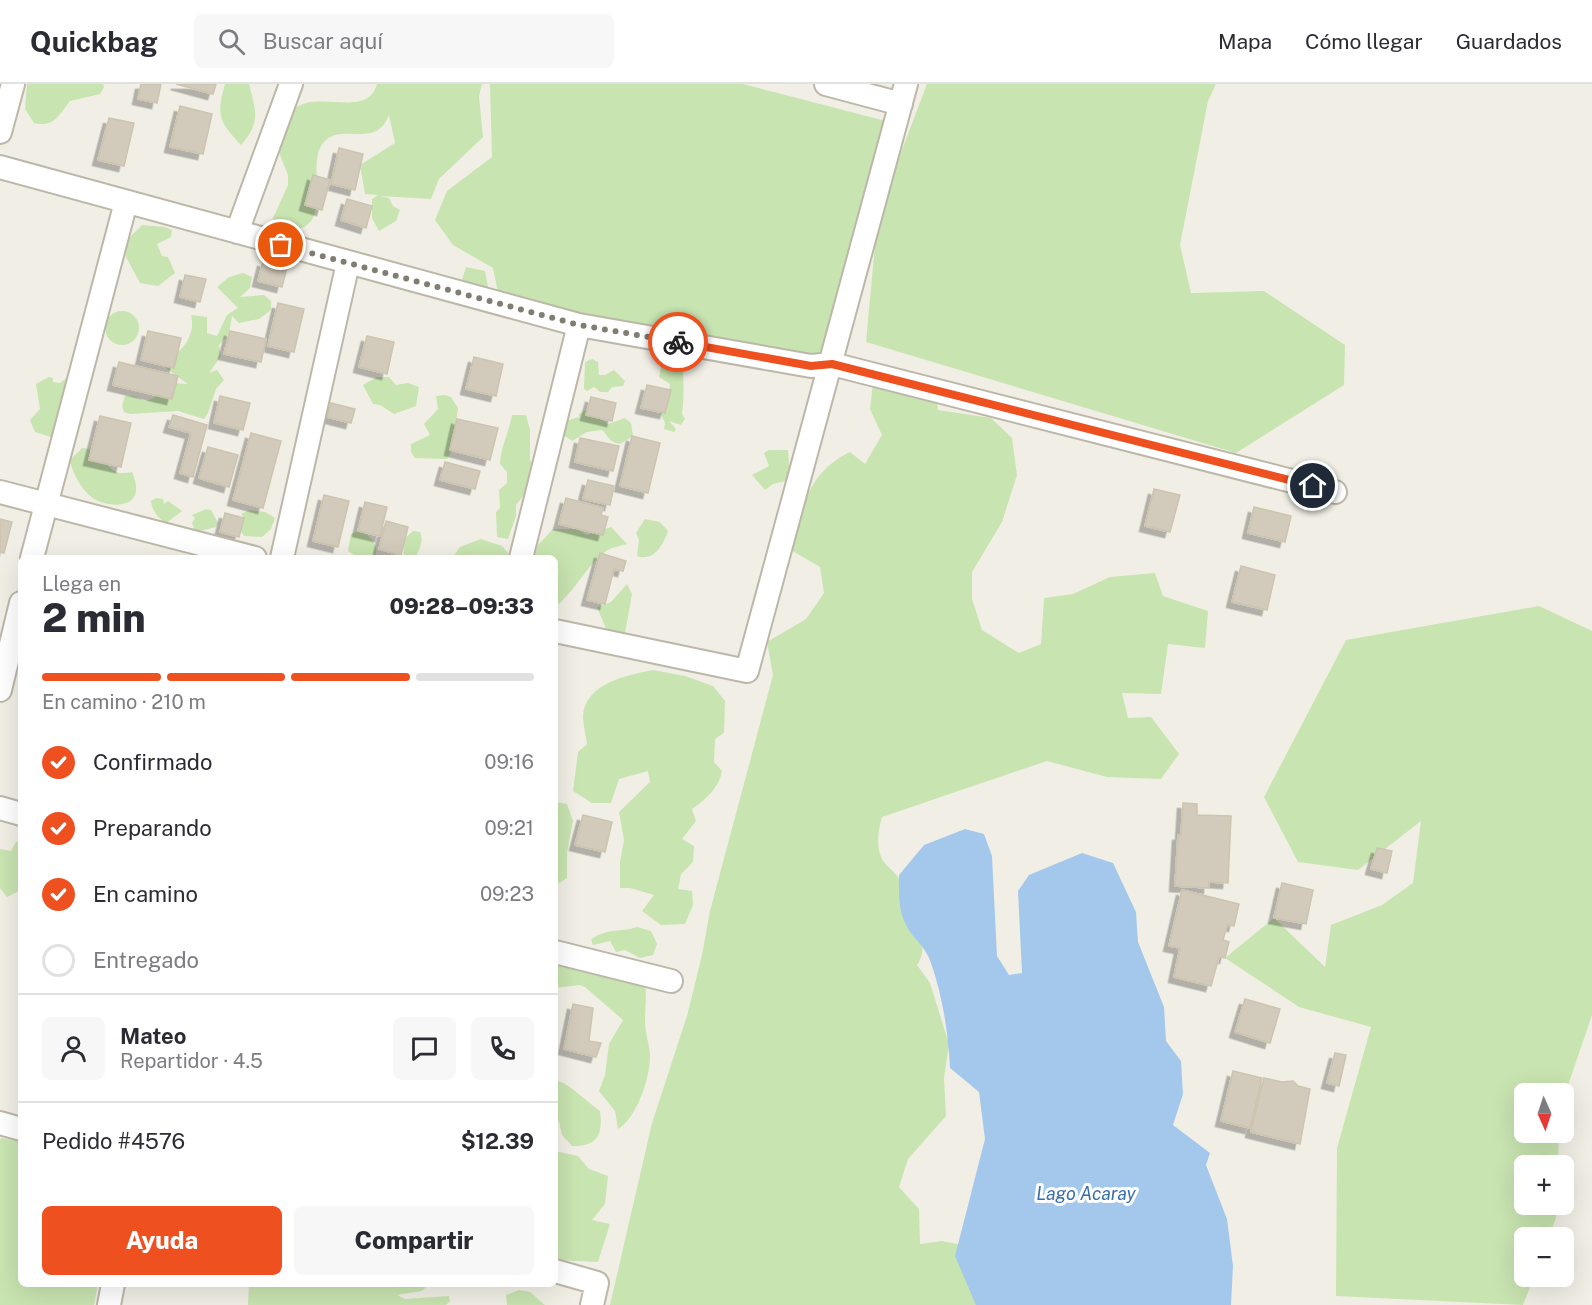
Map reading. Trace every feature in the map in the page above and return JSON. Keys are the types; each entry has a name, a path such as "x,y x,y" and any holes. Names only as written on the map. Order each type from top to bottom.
{"street":[{"path":"0,132 13,84"},
{"path":"237,232 291,84"},
{"path":"558,632 747,671 832,364 903,94 826,84"},
{"path":"0,167 579,325 811,366 832,364 1335,492"},
{"path":"33,555 126,202"},
{"path":"283,555 348,263"},
{"path":"522,555 579,325"},
{"path":"0,492 244,555"},
{"path":"0,690 18,615"},
{"path":"0,808 18,813"},
{"path":"558,953 671,981"},
{"path":"0,1124 18,1128"},
{"path":"558,1272 597,1283 591,1305"},
{"path":"109,1305 112,1287"}],"green space":[{"path":"27,84 103,84 104,87 100,94 70,101 55,119 47,124 41,124 34,123 25,109"},
{"path":"225,84 249,84 255,116 252,130 241,145 221,118 220,111"},
{"path":"377,84 482,84 479,96 483,137 439,179 431,199 380,196 389,198 393,206 400,210 396,221 379,231 372,218 372,199 378,195 365,194 360,165 395,143 389,115 383,126 375,132 336,135 328,138 321,146 318,156 314,216 308,224 298,229 276,226 273,218 288,185 288,175 278,150 290,114 303,104 363,100 371,95"},
{"path":"490,84 743,84 886,121 818,379 498,292 493,268 453,245 435,220 447,191 492,157"},
{"path":"927,84 1216,84 1208,101 1180,245 1191,293 1264,291 1345,345 1344,385 1236,453 866,342 878,213"},
{"path":"142,225 165,227 172,230 171,237 157,244 162,256 168,257 175,273 158,286 140,283 126,257 127,240"},
{"path":"466,267 485,271 488,287 481,299 466,289 462,280"},
{"path":"243,273 252,277 250,288 240,297 264,295 271,301 271,310 259,319 239,323 232,316 229,334 219,345 221,356 209,373 217,370 224,380 216,389 204,419 178,411 130,414 124,412 122,406 125,396 134,396 145,401 154,398 173,383 188,384 167,369 166,361 187,342 192,329 191,315 207,317 207,333 217,336 227,315 238,308 217,287 229,277"},
{"path":"122,311 134,316 139,328 134,340 122,345 110,340 105,328 110,316"},
{"path":"592,359 598,362 599,375 605,375 614,370 625,381 623,386 612,387 608,392 600,392 594,387 587,391 584,389 585,362"},
{"path":"666,363 670,370 682,365 683,369 682,414 685,419 681,425 669,421 676,429 674,432 664,429 665,423 660,413 666,413 670,384 659,377 661,367"},
{"path":"49,377 53,378 53,382 60,383 68,377 72,380 55,432 51,437 35,432 30,420 40,409 36,384"},
{"path":"377,377 389,377 396,385 408,383 419,387 416,406 394,414 380,405 373,404 363,385"},
{"path":"873,384 935,384 938,410 991,418 1012,438 1017,475 1002,522 972,572 972,599 982,630 1019,653 1041,644 1044,598 1073,594 1110,577 1155,573 1163,596 1208,611 1205,648 1168,644 1161,694 1122,693 1128,718 1151,717 1179,754 1161,779 1107,777 1047,761 882,817 878,838 880,854 898,877 919,921 923,945 917,965 930,983 949,1044 944,1078 946,1116 908,1159 899,1187 919,1209 920,1244 942,1241 971,1247 997,1305 610,1305 652,1123 687,1016 710,911 773,675 767,642 806,619 824,593 820,567 791,550 799,520 808,493 824,470 850,452 865,464 882,435 870,409"},
{"path":"436,396 451,397 458,408 452,451 447,459 415,458 411,452 411,444 430,435 424,424 438,409"},
{"path":"588,409 586,415 601,419 608,424 625,418 631,423 633,436 620,444 611,441 602,430 587,432 572,441 562,434 566,421 579,417 579,414"},
{"path":"512,415 526,415 530,430 530,460 537,470 537,490 524,495 516,505 516,516 508,539 497,537 496,512 500,508 499,490 507,483 507,472 500,464"},
{"path":"82,448 90,449 90,460 107,464 112,470 118,472 132,472 136,489 130,501 107,504 87,493 76,477 70,460"},
{"path":"769,450 788,450 790,480 773,484 765,490 752,475 769,466 764,453"},
{"path":"156,498 163,499 164,504 168,501 182,511 166,523 153,508 151,501"},
{"path":"206,509 211,510 218,523 216,527 200,531 194,529 192,523 195,518 192,515"},
{"path":"250,510 265,512 275,518 271,529 262,537 244,536 240,530 244,518 241,514"},
{"path":"645,519 660,522 668,531 657,551 643,557 637,556 639,540 636,533"},
{"path":"611,527 627,544 602,554 558,604 558,555 535,555 538,545 553,529 577,529 587,535"},
{"path":"358,531 366,535 375,545 376,555 354,555 348,551 351,534"},
{"path":"413,531 420,532 421,545 417,555 403,555 405,538"},
{"path":"481,539 502,546 510,555 454,555 460,547"},
{"path":"627,584 632,594 625,633 609,636 597,607 611,602"},
{"path":"1539,606 1592,631 1592,1015 1569,1083 1514,1083 1514,1143 1559,1143 1558,1155 1514,1155 1514,1215 1556,1215 1553,1227 1514,1227 1514,1287 1530,1287 1523,1305 1336,1296 1337,1148 1371,1027 1299,1007 1225,958 1274,918 1325,967 1331,925 1382,905 1413,883 1421,821 1358,870 1298,862 1264,797 1346,640"},
{"path":"653,670 685,676 713,686 725,701 724,733 715,739 714,762 722,771 711,793 692,809 696,821 682,839 694,846 693,862 681,874 678,889 692,891 693,905 685,924 661,925 642,911 654,895 630,888 620,888 620,862 624,840 619,812 650,782 648,771 619,779 611,803 592,803 573,791 578,752 587,744 583,716 591,696 609,682"},
{"path":"558,802 567,804 573,821 567,853 567,878 558,884"},
{"path":"18,841 18,892 7,897 0,888 0,849 11,851"},
{"path":"637,927 651,931 657,944 653,955 640,958 625,950 616,952 610,941 593,945 591,939 598,935"},
{"path":"558,964 645,984 645,1025 650,1063 642,1096 631,1116 618,1129 615,1111 599,1091 605,1075 609,1044 623,1020 580,985 558,988"},
{"path":"558,1081 572,1088 600,1111 601,1126 597,1138 581,1146 572,1146 562,1135 559,1122"},
{"path":"0,1139 18,1141 18,1287 97,1287 94,1305 0,1305"},
{"path":"558,1152 578,1156 589,1169 608,1176 605,1204 592,1220 610,1224 598,1262 558,1260"},
{"path":"249,1287 426,1287 422,1291 397,1295 405,1299 449,1296 450,1301 446,1305 248,1305"},
{"path":"519,1290 530,1292 545,1305 507,1305 506,1295"}],"water":[{"name":"Lago Acaray","path":"965,829 984,834 992,856 997,956 1009,975 1022,973 1018,891 1029,875 1082,853 1113,863 1136,912 1138,942 1164,1007 1166,1041 1181,1061 1183,1094 1173,1125 1210,1153 1206,1165 1227,1219 1233,1266 1231,1305 976,1305 955,1256 985,1139 979,1092 950,1068 939,989 926,951 903,919 899,894 899,875 924,845"}],"building":[{"path":"141,84 161,84 157,103 138,99"},
{"path":"176,84 216,84 213,94"},
{"path":"180,106 212,114 203,154 170,147"},
{"path":"109,118 134,123 124,166 98,160"},
{"path":"339,148 363,154 355,190 331,184"},
{"path":"313,175 330,180 322,210 305,205"},
{"path":"347,199 372,206 366,228 341,220"},
{"path":"263,261 287,267 282,287 258,281"},
{"path":"185,275 206,279 200,302 180,297"},
{"path":"278,303 304,309 294,352 268,346"},
{"path":"148,331 181,338 174,368 141,360"},
{"path":"230,331 266,339 261,362 224,354"},
{"path":"367,336 394,342 387,374 359,367"},
{"path":"474,357 503,364 496,396 466,389"},
{"path":"119,362 178,376 172,399 113,385"},
{"path":"647,385 671,390 665,413 641,408"},
{"path":"220,396 250,403 243,430 214,423"},
{"path":"591,397 616,403 612,421 586,415"},
{"path":"331,403 355,409 351,423 327,417"},
{"path":"173,415 207,425 193,477 180,473 191,433 169,427"},
{"path":"100,416 131,423 121,467 89,460"},
{"path":"457,419 498,428 490,460 450,450"},
{"path":"251,433 281,441 263,508 233,500"},
{"path":"632,436 660,443 648,493 620,486"},
{"path":"580,438 619,446 613,471 575,462"},
{"path":"208,447 238,455 229,487 199,478"},
{"path":"445,462 480,471 475,489 440,480"},
{"path":"588,480 614,486 610,505 583,499"},
{"path":"1154,489 1180,495 1170,532 1145,526"},
{"path":"324,495 349,501 338,547 313,541"},
{"path":"566,498 603,508 601,515 608,517 603,535 559,524"},
{"path":"365,502 387,507 380,536 358,531"},
{"path":"1254,507 1291,516 1285,542 1248,533"},
{"path":"225,513 244,518 239,537 220,532"},
{"path":"0,519 12,522 4,553 0,552"},
{"path":"386,521 408,527 401,555 379,549"},
{"path":"600,553 626,561 623,571 614,569 605,604 587,600"},
{"path":"1241,566 1275,575 1267,610 1232,602"},
{"path":"1183,803 1197,804 1197,815 1231,816 1228,883 1209,882 1209,888 1175,886 1178,835 1181,835"},
{"path":"583,815 612,822 605,852 575,845"},
{"path":"1377,848 1392,851 1387,873 1371,869"},
{"path":"1282,883 1313,890 1306,924 1274,918"},
{"path":"1182,890 1239,904 1234,926 1227,925 1223,940 1229,942 1225,958 1219,957 1211,986 1174,977 1180,948 1169,946"},
{"path":"1245,999 1280,1009 1270,1043 1235,1032"},
{"path":"573,1004 593,1008 589,1041 601,1043 596,1057 564,1049"},
{"path":"1335,1053 1346,1055 1339,1086 1327,1083"},
{"path":"1233,1071 1262,1078 1250,1128 1221,1121"},
{"path":"1264,1078 1282,1082 1293,1081 1298,1086 1310,1089 1300,1144 1251,1132"}],"way so far":[{"path":"281,245 579,325 678,342"}],"route":[{"path":"678,342 811,366 832,364 1313,486"}]}
